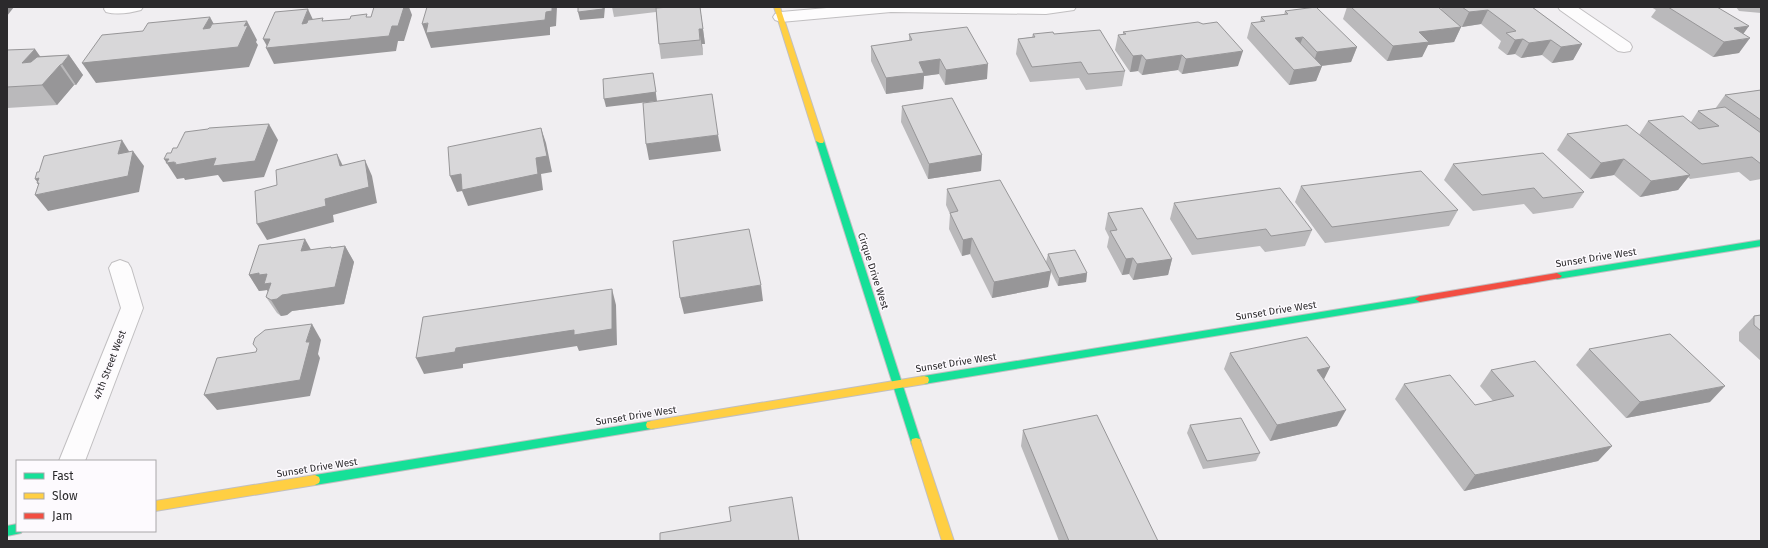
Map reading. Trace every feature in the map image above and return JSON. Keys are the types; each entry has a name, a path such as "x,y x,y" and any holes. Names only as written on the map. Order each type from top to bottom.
{"street":[{"path":"112,9 135,7"},
{"path":"779,12 891,7 1046,9 1068,7"},
{"path":"1566,7 1624,47"},
{"name":"Cirque Drive West","path":"779,12 948,541"},
{"name":"Sunset Drive West","path":"156,506 898,383 1761,243"},
{"name":"47th Street West","path":"72,460 132,308 120,268"}],"building":[{"path":"374,7 404,7 398,26 392,26 389,36 266,48 270,39 263,39 275,12 308,9 302,24 307,23 308,20 323,18 322,21 350,19 351,16 367,14 366,17 371,17"},
{"path":"427,7 552,7 552,11 546,12 545,20 426,33 428,23 422,24"},
{"path":"578,7 603,7 603,9 578,12"},
{"path":"700,7 703,29 699,29 700,40 659,44 656,8"},
{"path":"1316,7 1357,47 1317,52 1303,37 1295,38 1322,66 1294,70 1251,23 1265,21 1261,17 1288,14 1285,11"},
{"path":"1351,7 1438,7 1461,27 1419,32 1429,42 1393,46"},
{"path":"1462,7 1532,7 1582,44 1561,47 1551,40 1529,43 1523,39 1515,40 1506,33 1516,31 1488,10 1469,12"},
{"path":"1668,7 1717,7 1749,26 1734,28 1750,38 1724,42"},
{"path":"210,17 203,29 210,28 212,24 247,21 244,26 248,25 238,47 82,63 102,35 143,31 148,23"},
{"path":"1198,22 1203,24 1217,22 1243,51 1186,59 1182,55 1146,60 1142,55 1133,56 1118,35 1126,34 1123,32"},
{"path":"967,27 988,64 946,70 940,59 919,62 924,73 886,78 871,46 912,40 909,34"},
{"path":"1100,30 1125,71 1088,74 1081,62 1032,67 1018,39 1035,37 1033,34 1053,32 1054,34"},
{"path":"35,49 22,63 31,62 37,57 69,55 42,85 7,87 7,50"},
{"path":"653,73 656,92 604,99 603,79"},
{"path":"1761,90 1761,120 1725,95"},
{"path":"712,94 718,135 646,144 643,103"},
{"path":"952,98 982,155 929,164 902,106"},
{"path":"1725,107 1761,133 1761,164 1752,157 1702,164 1648,121 1683,116 1699,129 1719,126 1698,111"},
{"path":"269,124 255,161 213,166 216,158 175,165 176,163 174,162 166,163 169,159 164,159 167,153 171,153 173,148 177,148 185,132 209,128"},
{"path":"1627,125 1690,175 1651,181 1624,159 1601,163 1567,134"},
{"path":"541,128 547,156 536,158 538,174 462,190 461,174 450,176 448,147"},
{"path":"122,140 118,154 133,151 128,176 35,195 39,178 35,179 44,156"},
{"path":"1543,153 1584,192 1543,198 1534,188 1482,195 1453,164"},
{"path":"337,154 340,166 365,160 369,187 325,199 326,206 257,224 255,191 277,185 276,170"},
{"path":"1421,171 1458,210 1332,227 1301,186"},
{"path":"1000,180 1051,271 994,282 972,238 963,240 950,213 958,211 947,189"},
{"path":"1280,188 1312,230 1271,236 1266,229 1197,239 1174,203"},
{"path":"1142,208 1172,259 1137,264 1133,258 1126,259 1110,231 1117,230 1108,213"},
{"path":"749,229 761,285 680,298 673,241"},
{"path":"305,239 301,251 345,246 335,287 282,295 277,299 271,300 266,297 271,283 264,284 267,274 259,275 259,273 249,275 259,245"},
{"path":"1075,250 1087,273 1059,278 1048,254"},
{"path":"612,289 612,329 574,335 574,330 456,348 455,352 416,358 423,317"},
{"path":"1761,315 1761,331 1754,325 1754,316"},
{"path":"312,324 306,342 310,342 300,380 204,395 217,358 256,352 257,349 253,344 255,338 265,330"},
{"path":"1670,334 1725,386 1640,402 1589,349"},
{"path":"1307,337 1330,367 1317,370 1346,410 1277,425 1230,353"},
{"path":"1535,361 1612,446 1475,475 1404,384 1450,375 1475,405 1514,396 1491,370"},
{"path":"1097,415 1158,541 1069,541 1023,430"},
{"path":"1241,418 1260,453 1207,461 1190,425"},
{"path":"792,497 799,541 660,541 660,533 731,521 729,507"}],"traffic: fast":[{"path":"820,141 916,442"},
{"path":"1557,276 1761,243"},
{"path":"924,380 1420,299"},
{"path":"315,480 651,425"},
{"path":"7,531 16,529"}],"traffic: slow":[{"path":"777,7 820,141"},
{"path":"651,425 924,380"},
{"path":"916,442 948,541"},
{"path":"156,506 315,480"}],"traffic: jam":[{"path":"1420,299 1557,276"}]}
